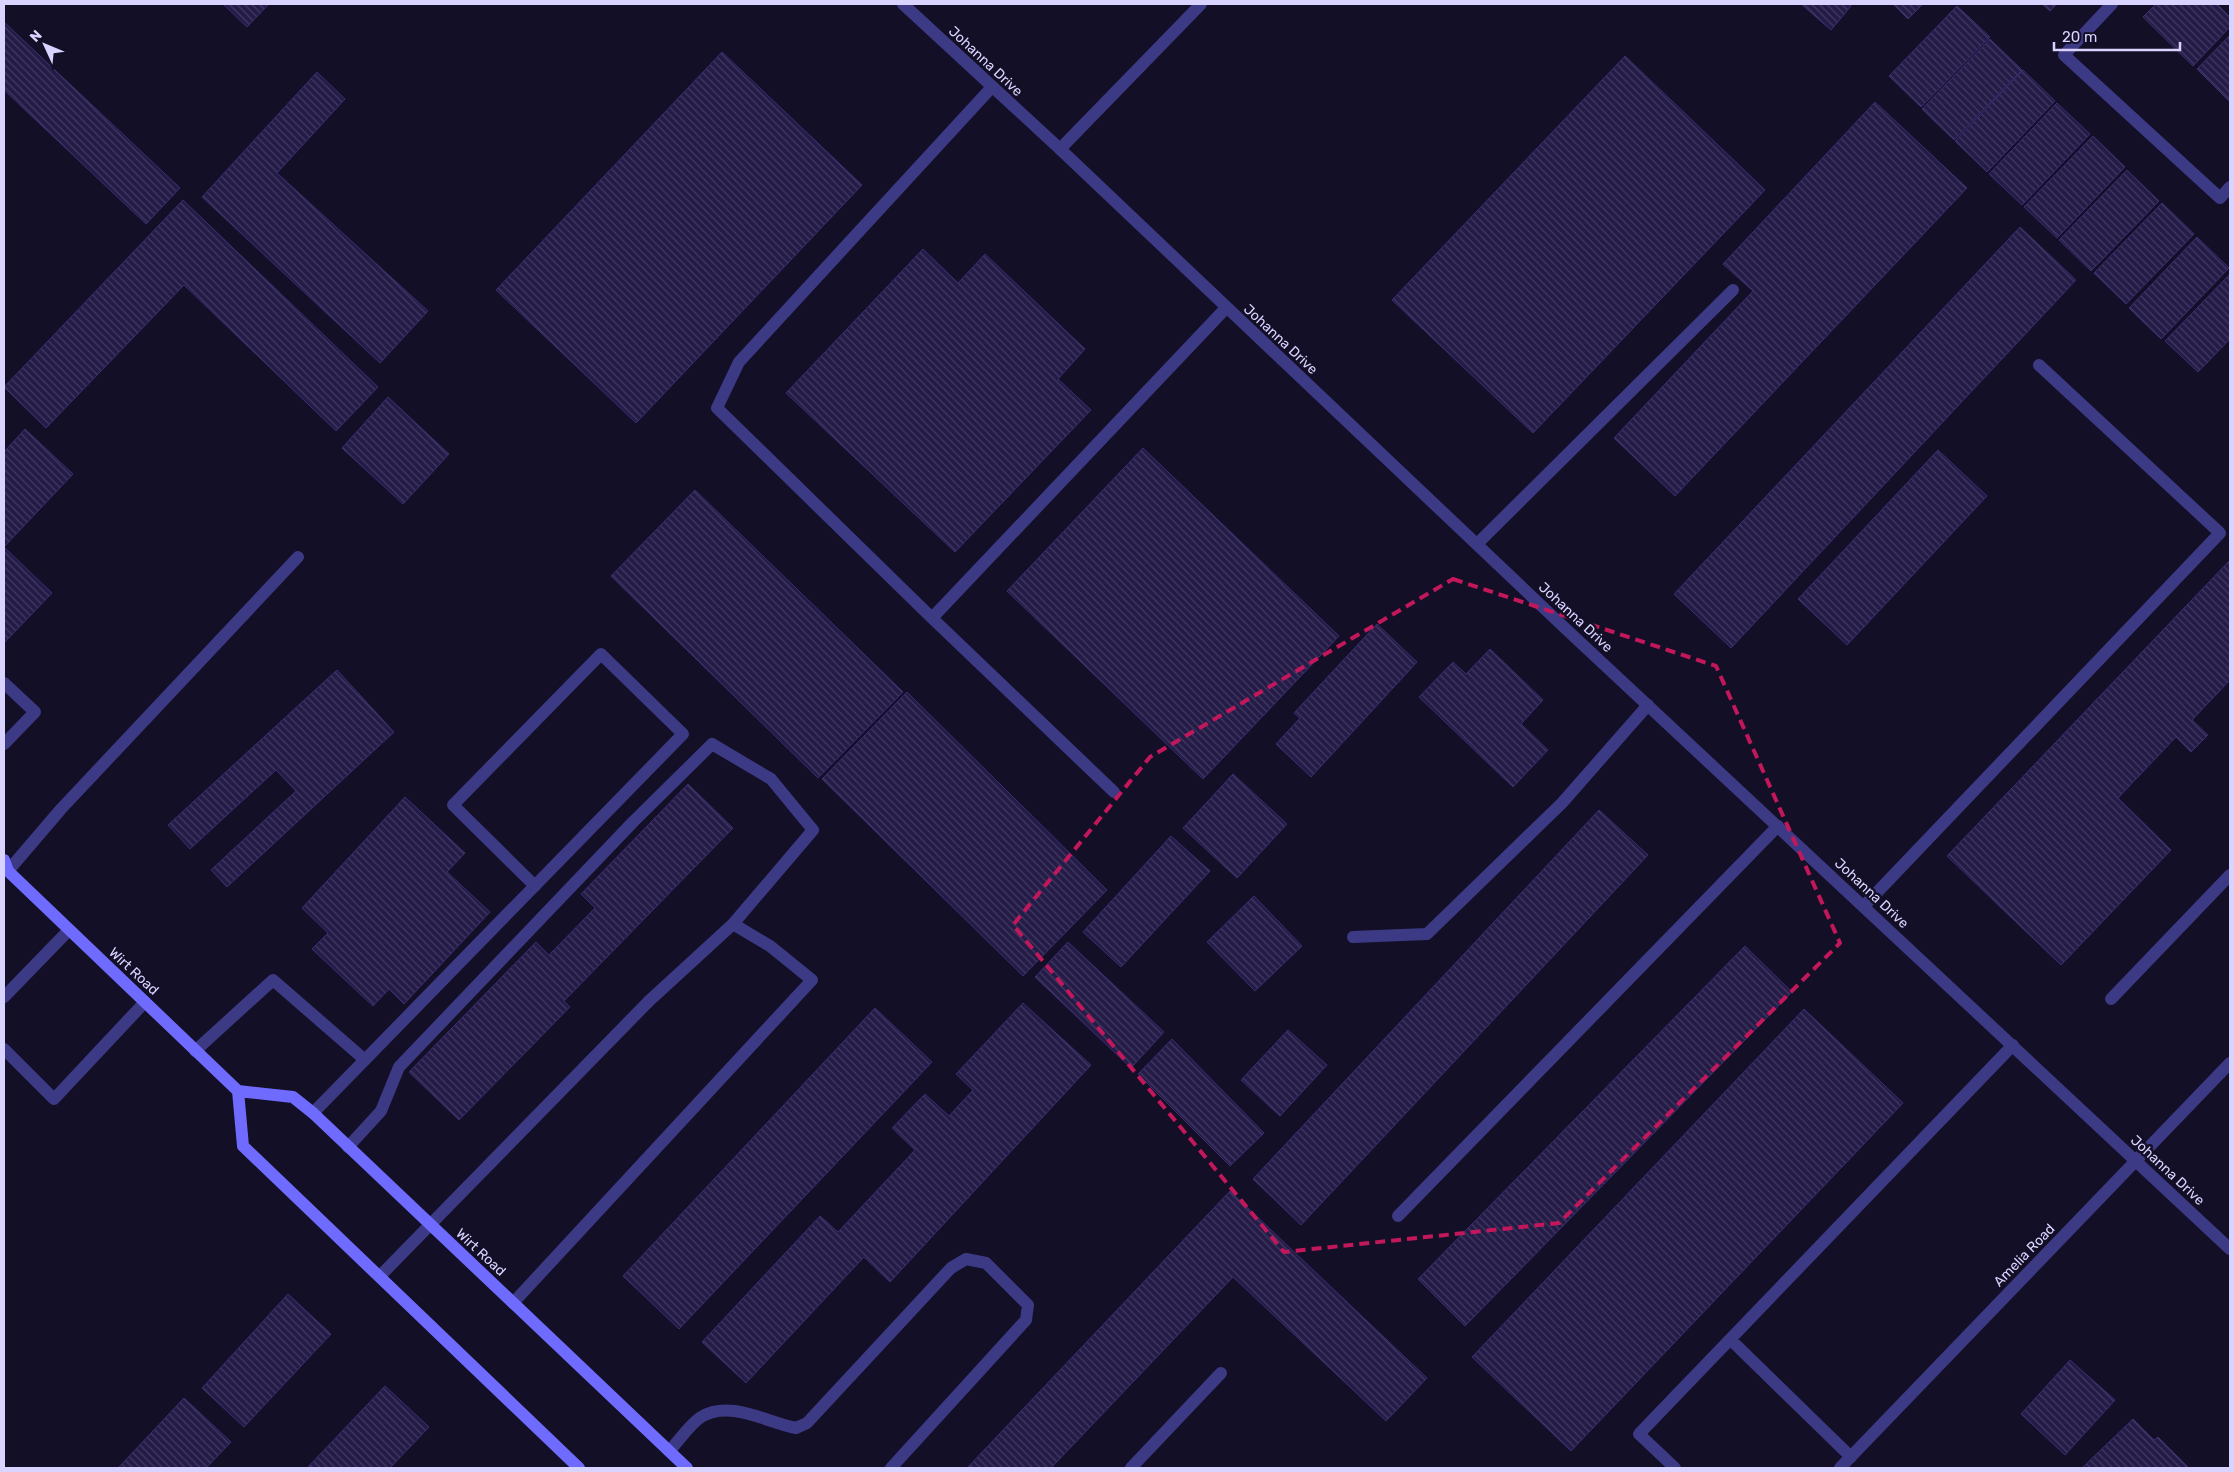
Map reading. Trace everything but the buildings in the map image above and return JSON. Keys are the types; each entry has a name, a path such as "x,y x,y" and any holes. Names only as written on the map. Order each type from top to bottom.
{"main road":[{"name":"Wirt Road","path":"5,869 238,1091 293,1097 313,1113 687,1468"},
{"path":"238,1091 243,1146 579,1468"}],"street":[{"name":"Johanna Drive","path":"904,4 1648,705 2014,1044 2230,1249"},
{"path":"1060,149 1201,4"},
{"path":"2112,4 2064,55 2220,198 2230,187"},
{"path":"992,87 739,362 717,408 1114,792"},
{"path":"1477,544 1733,290"},
{"path":"932,618 1226,308"},
{"path":"1864,906 2220,533 2038,365"},
{"path":"5,869 298,557"},
{"path":"313,1113 535,886 683,734 601,654 453,805 535,886"},
{"path":"4,683 35,712 4,744"},
{"path":"1353,938 1427,934 1562,803 1648,705"},
{"path":"348,1148 381,1110 399,1067 633,822 712,744 771,779 812,830 733,924 650,1002 380,1276"},
{"path":"1398,1216 1778,826"},
{"path":"2111,998 2230,875"},
{"path":"513,1303 812,980 770,946 733,924"},
{"path":"4,997 69,930"},
{"path":"195,1050 273,980 365,1060"},
{"path":"4,1049 54,1099 145,1002"},
{"path":"1675,1468 1639,1434 2014,1044"},
{"name":"Amelia Road","path":"1840,1468 2230,1063"},
{"path":"669,1451 702,1417 721,1411 743,1412 796,1428 807,1423 950,1268 966,1259 986,1264 1028,1305 1026,1320 891,1468"},
{"path":"1731,1340 1851,1457"},
{"path":"1131,1468 1221,1373"}],"highlighted area":[{"path":"1453,579 1716,666 1840,943 1559,1223 1284,1252 1013,925 1150,757"}]}
